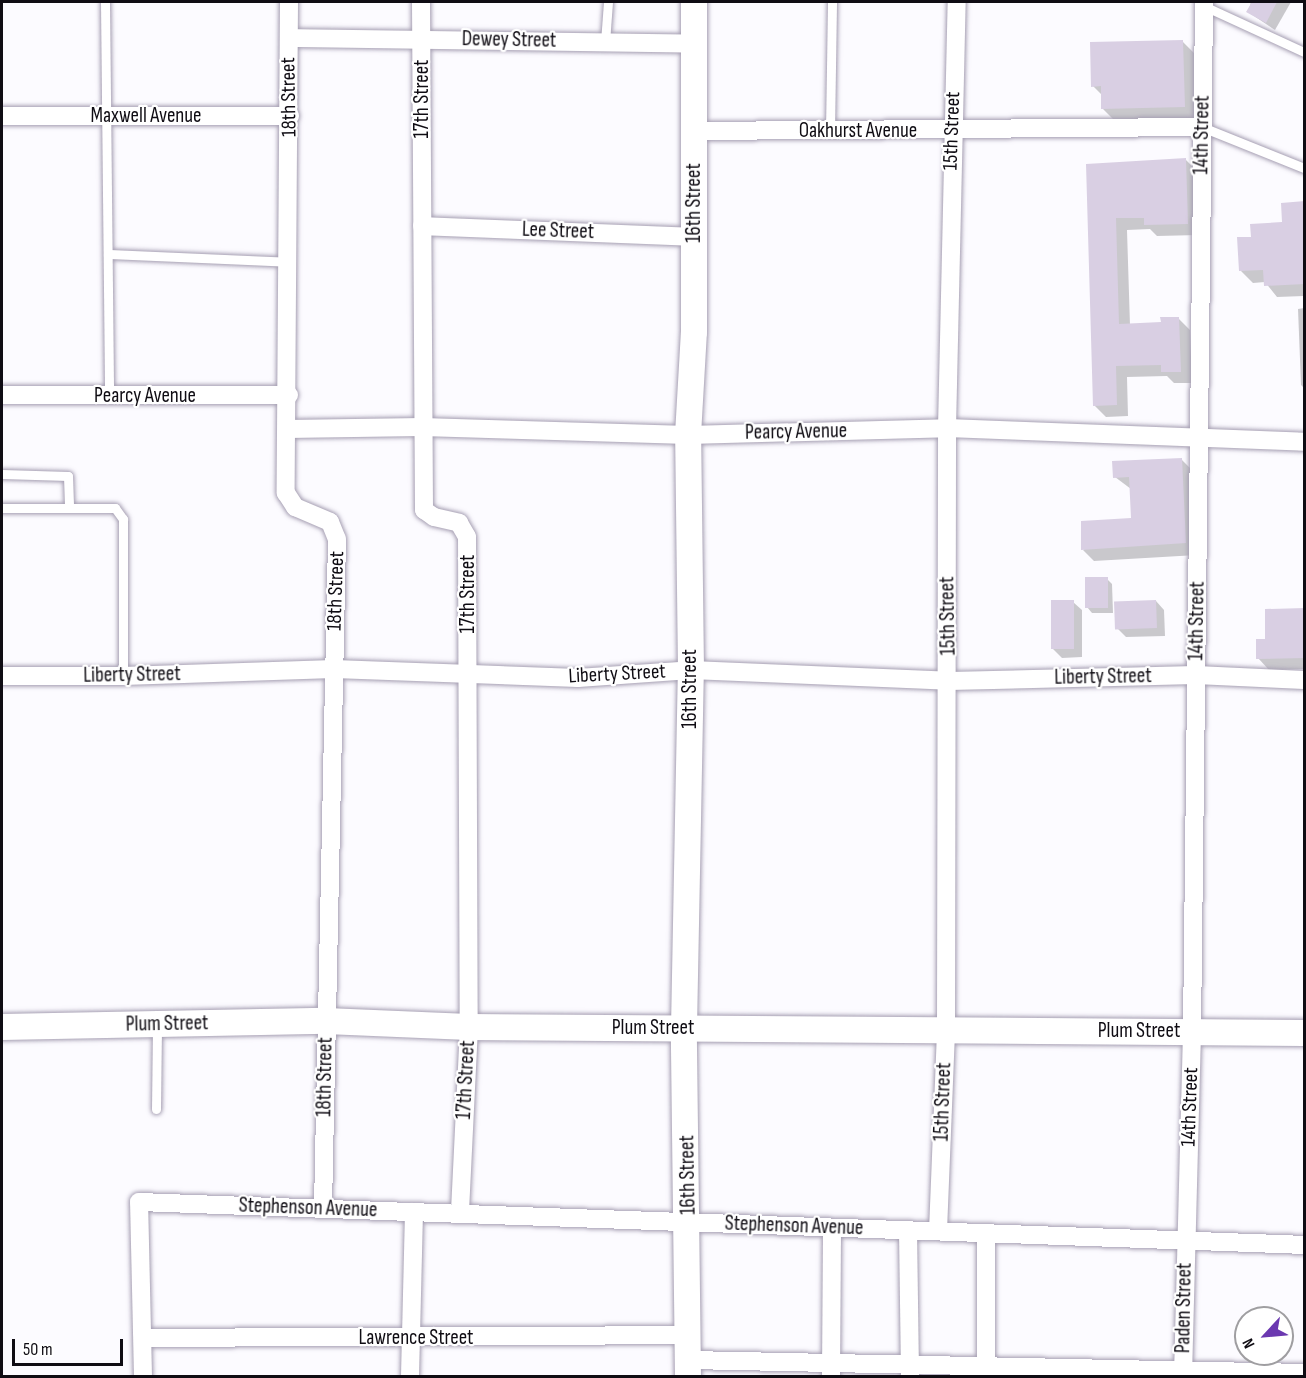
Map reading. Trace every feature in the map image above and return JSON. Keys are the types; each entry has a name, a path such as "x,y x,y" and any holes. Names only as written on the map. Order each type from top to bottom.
{"street":[{"name":"18th Street","path":"289,2 286,493 295,507 330,522 338,539 323,1209"},
{"name":"17th Street","path":"421,2 424,510 434,517 459,524 467,537 469,1027 460,1214"},
{"name":"16th Street","path":"688,1369 689,1222 684,1028 691,670 688,435 694,237 694,2"},
{"name":"15th Street","path":"938,1231 946,1029 949,681 947,428 951,131 957,2"},
{"name":"14th Street","path":"1186,1240 1192,1031 1204,4"},
{"name":"Dewey Street","path":"289,38 422,38 694,44"},
{"name":"Maxwell Avenue","path":"2,116 290,116"},
{"name":"Oakhurst Avenue","path":"694,131 951,131 1202,127"},
{"name":"Lee Street","path":"422,226 694,237"},
{"name":"Pearcy Avenue","path":"2,395 109,397 288,395"},
{"name":"Pearcy Avenue","path":"287,429 422,427 688,435 947,428 1199,440 1305,442"},
{"name":"Liberty Street","path":"2,675 123,676 334,669 468,672 578,678 691,670 949,681 1196,675 1305,680"},
{"name":"Plum Street","path":"2,1027 326,1021 469,1027 1192,1031 1305,1034"},
{"name":"Stephenson Avenue","path":"143,1338 139,1202 1305,1245"},
{"path":"410,1377 414,1212"},
{"path":"831,1370 832,1228"},
{"path":"908,1230 910,1370"},
{"path":"986,1233 986,1370"},
{"name":"Paden Street","path":"1183,1374 1186,1240"},
{"name":"Lawrence Street","path":"143,1338 410,1339 689,1335"},
{"path":"143,1338 143,1377"},
{"path":"688,1369 1305,1373"}],"lane":[{"path":"105,2 108,116 109,397"},
{"path":"605,42 608,2"},
{"path":"830,131 832,2"},
{"path":"1204,4 1305,52"},
{"path":"1202,127 1305,168"},
{"path":"108,254 289,262"},
{"path":"2,474 68,476 69,507"},
{"path":"2,508 115,508 123,519 123,676"},
{"path":"156,1109 157,1024"}],"building":[{"path":"1252,2 1277,2 1266,23 1246,12"},
{"path":"1183,40 1185,107 1101,109 1101,86 1091,87 1090,42"},
{"path":"1186,158 1188,224 1144,225 1144,218 1116,218 1119,324 1161,322 1160,317 1179,317 1181,372 1161,372 1161,365 1116,366 1117,405 1093,406 1086,164"},
{"path":"1305,201 1305,284 1264,286 1263,270 1239,271 1237,237 1251,237 1250,224 1282,222 1281,203"},
{"path":"1182,458 1186,543 1081,550 1081,521 1131,518 1129,477 1113,478 1112,461"},
{"path":"1085,577 1108,577 1108,608 1085,608"},
{"path":"1051,600 1074,600 1074,649 1051,649"},
{"path":"1156,600 1157,628 1115,629 1114,601"},
{"path":"1305,608 1305,658 1256,659 1256,639 1265,639 1265,609"}]}
